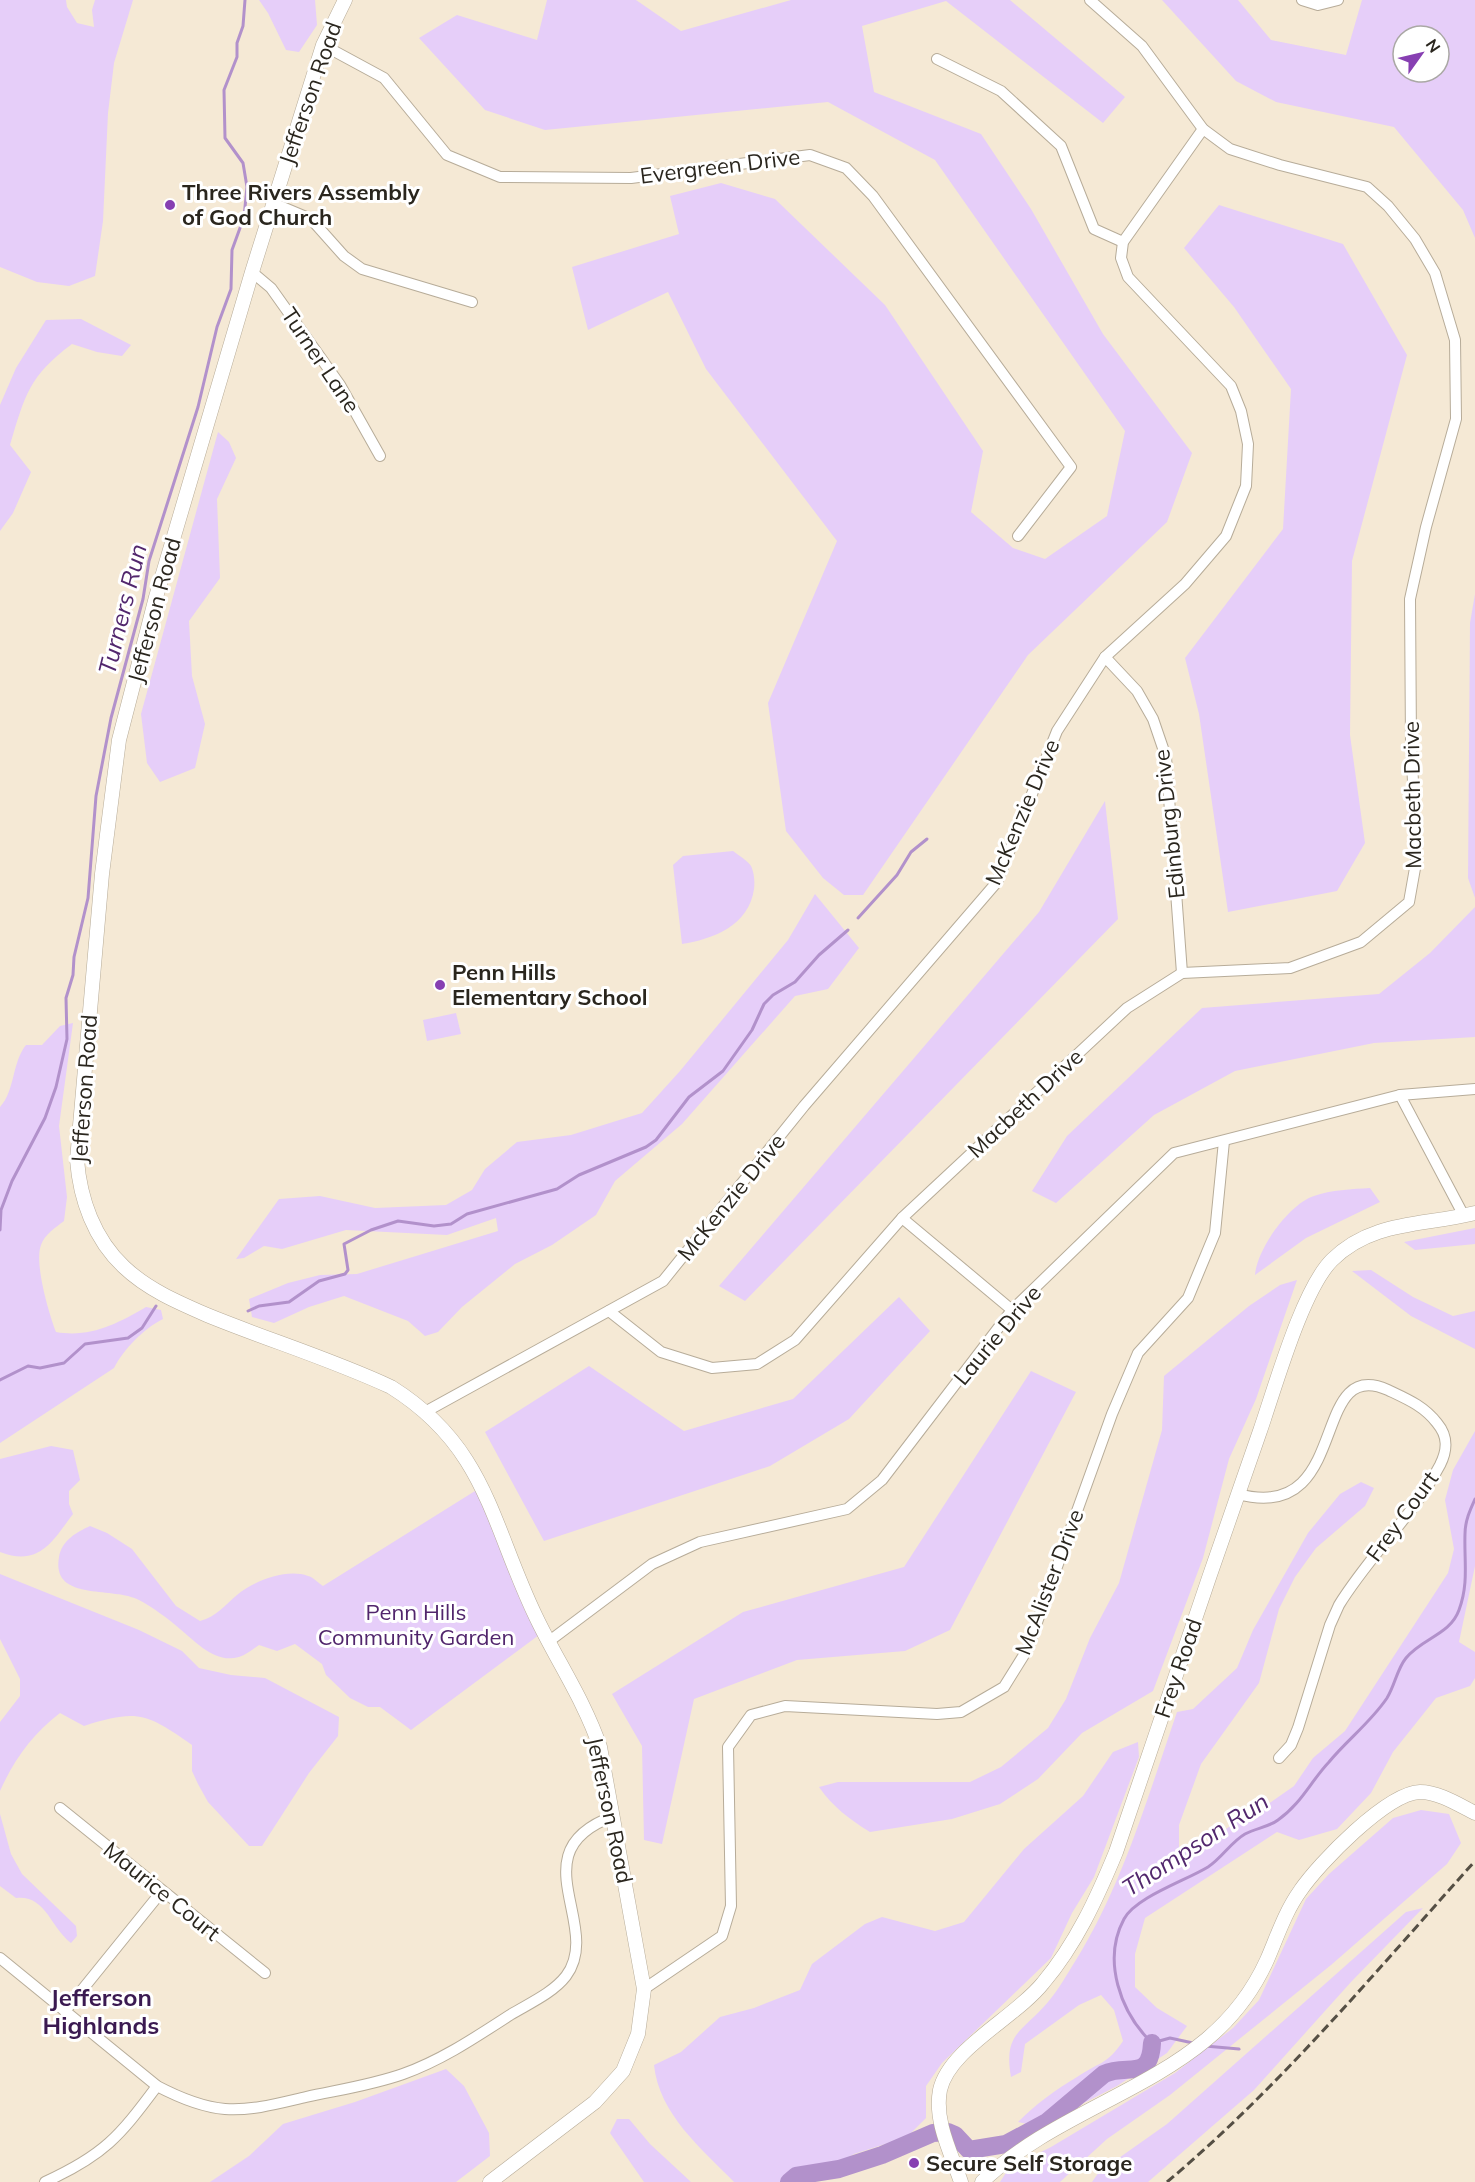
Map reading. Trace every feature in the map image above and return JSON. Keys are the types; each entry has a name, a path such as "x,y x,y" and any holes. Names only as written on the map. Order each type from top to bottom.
{"street":[{"name":"Jefferson Road","path":"345,0 323,45 273,203 156,597 119,740 102,874 77,1143 81,1190 90,1217 122,1266 143,1283 220,1320 377,1380 402,1394 425,1412 456,1446 478,1475 523,1588 548,1642 593,1727 600,1747 614,1816 644,1989 643,2015 635,2044 622,2072 611,2086 578,2116 490,2182"},
{"name":"Macbeth Drive","path":"609,1311 661,1352 712,1368 757,1364 795,1340 902,1218 1127,1008 1182,973 1290,969 1361,942 1409,902 1417,857 1411,744 1410,599 1456,419 1455,339 1435,273 1415,239 1388,206 1367,187 1280,165 1230,149 1203,129 1142,46 1090,0"},
{"path":"1302,0 1318,5 1338,0"},
{"name":"Evergreen Drive","path":"323,45 384,78 447,155 500,177 631,178 810,155 846,168 873,196 1071,467 1018,536"},
{"path":"937,59 1000,91 1061,146 1094,229 1123,242 1203,129"},
{"path":"273,203 311,219 344,256 362,269 472,302"},
{"name":"McKenzie Drive","path":"425,1412 663,1281 804,1106 997,882 1057,731 1105,657 1185,584 1226,536 1246,486 1248,444 1241,411 1231,386 1128,277 1121,258 1123,242"},
{"name":"Turner Lane","path":"252,272 271,288 340,385 380,456"},
{"name":"Edinburg Drive","path":"1105,657 1137,691 1153,719 1166,757 1182,973"},
{"name":"Laurie Drive","path":"548,1642 652,1564 700,1542 847,1509 882,1480 1012,1310 1174,1153 1400,1095 1475,1089"},
{"path":"1400,1095 1469,1215"},
{"name":"McAlister Drive","path":"644,1989 722,1936 730,1906 728,1746 751,1715 784,1707 938,1714 961,1712 1004,1687 1026,1650 1112,1414 1138,1353 1188,1298 1215,1233 1224,1141"},
{"name":"Frey Road","path":"961,2182 939,2118 938,2102 946,2074 967,2049 1021,2007 1044,1982 1081,1928 1096,1899 1116,1852 1238,1494 1313,1286 1330,1261 1351,1243 1372,1233 1408,1222 1469,1215"},
{"path":"902,1218 1012,1310"},
{"name":"Frey Court","path":"1238,1494 1264,1499 1288,1492 1299,1484 1317,1464 1340,1404 1351,1389 1358,1385 1382,1388 1414,1402 1427,1412 1444,1432 1446,1449 1435,1475 1409,1513 1352,1583 1339,1605 1329,1625 1298,1728 1291,1744 1279,1758"},
{"path":"982,2182 1009,2157 1188,2054 1207,2039 1244,2002 1300,1890 1316,1870 1380,1809 1406,1794 1422,1792 1436,1795 1475,1813"},
{"name":"Maurice Court","path":"60,1808 265,1973"},
{"path":"0,1958 157,2086 182,2098 225,2109 249,2108 388,2078 463,2045 556,1985 570,1969 576,1946 566,1879 568,1860 575,1843 586,1829 614,1816"},
{"path":"65,2011 162,1891"},
{"path":"45,2182 84,2163 107,2147 126,2127 157,2086"}],"green space":[{"path":"0,0 66,0 67,7 77,23 94,27 92,10 95,0 133,0 114,63 108,113 103,221 95,276 69,286 37,282 0,267"},
{"path":"259,0 315,0 317,25 299,52 286,50"},
{"path":"547,0 636,0 681,31 791,0 1010,0 1125,97 1103,123 946,1 862,26 874,92 981,134 1031,209 1103,334 1192,453 1167,522 1028,655 863,895 844,895 823,878 786,831 768,703 837,541 706,369 668,292 588,330 572,267 679,234 670,196 721,183 775,199 885,305 983,451 971,512 1013,548 1045,559 1107,516 1125,431 935,160 828,102 545,130 485,110 419,38 457,15 537,40"},
{"path":"1162,0 1238,0 1271,40 1346,55 1362,0 1475,0 1475,238 1463,210 1394,127 1276,102 1236,81"},
{"path":"1219,205 1343,244 1407,355 1352,561 1350,735 1365,843 1337,891 1228,912 1199,714 1185,658 1283,529 1291,389 1234,307 1184,248"},
{"path":"81,319 131,345 122,356 97,352 72,344 46,366 37,377 25,400 10,445 31,472 13,513 0,531 0,405 16,368 46,320"},
{"path":"218,432 229,442 236,458 217,499 220,578 189,621 192,676 205,724 195,768 160,782 147,763 141,714"},
{"path":"1475,594 1475,898 1468,878 1470,623"},
{"path":"1105,801 1118,919 745,1301 719,1286 1039,912"},
{"path":"733,851 749,864 754,874 754,889 745,912 737,921 718,934 682,944 673,865 683,856"},
{"path":"815,894 859,948 828,989 795,996 682,1124 615,1181 596,1215 552,1245 515,1264 462,1307 438,1332 425,1336 408,1321 344,1296 309,1307 274,1323 252,1317 249,1299 288,1283 320,1275 357,1274 498,1231 496,1218 447,1235 346,1230 282,1249 264,1246 244,1258 236,1259 279,1199 320,1196 375,1208 446,1205 472,1190 485,1169 517,1142 571,1135 642,1113 680,1071 788,940"},
{"path":"1475,907 1475,1037 1374,1043 1235,1071 1154,1115 1056,1203 1032,1191 1067,1136 1202,1008 1379,994 1430,953"},
{"path":"456,1013 461,1034 427,1041 423,1020"},
{"path":"73,1023 59,1126 67,1197 64,1221 45,1238 39,1253 43,1288 50,1313 56,1332 68,1333 103,1328 146,1307 161,1310 163,1319 148,1328 135,1340 114,1368 0,1443 0,1107 8,1093 21,1052 26,1045 42,1045 60,1026"},
{"path":"1370,1188 1380,1202 1306,1238 1255,1275 1257,1264 1268,1241 1285,1218 1304,1201 1321,1194"},
{"path":"1475,1228 1475,1244 1415,1250 1404,1242"},
{"path":"1371,1270 1413,1297 1453,1316 1475,1311 1475,1349 1411,1316 1352,1271"},
{"path":"1297,1280 1256,1399 1229,1459 1203,1558 1153,1691 1082,1733 1038,1779 1000,1804 952,1819 870,1832 842,1812 819,1787 838,1782 970,1782 1001,1767 1048,1728 1066,1699 1090,1638 1119,1583 1162,1430 1164,1376 1249,1306 1280,1285"},
{"path":"899,1297 930,1331 849,1419 770,1466 544,1541 485,1432 589,1366 684,1431 793,1399"},
{"path":"1031,1371 1076,1392 950,1630 905,1651 797,1660 694,1699 662,1844 644,1840 642,1746 612,1694 743,1612 904,1567"},
{"path":"1475,1431 1475,1566 1459,1642 1475,1652 1475,1678 1470,1686 1436,1698 1393,1752 1371,1793 1337,1829 1299,1840 1277,1832 1145,1918 1135,1954 1135,1987 1157,2008 1187,2026 1167,2053 1117,2086 1088,2101 1027,2124 1018,2122 1053,2092 1107,2059 1123,2041 1114,2010 1101,1995 1079,2005 1025,2044 1021,2072 1011,2077 1009,2062 1013,2041 1059,1987 1093,1931 1108,1901 1145,1807 1177,1712 1193,1709 1237,1668 1253,1630 1308,1533 1340,1494 1361,1482 1374,1488 1365,1506 1316,1548 1295,1577 1279,1609 1259,1683 1201,1764 1179,1825 1179,1848 1203,1844 1294,1786 1313,1758 1345,1731 1448,1573 1454,1549 1445,1500 1453,1470"},
{"path":"51,1446 73,1450 80,1480 69,1491 69,1504 73,1514 51,1542 35,1554 13,1556 0,1552 0,1459"},
{"name":"Penn Hills Community Garden","path":"483,1486 539,1635 411,1730 380,1707 368,1707 350,1698 326,1675 322,1664 295,1644 277,1651 259,1645 239,1657 214,1655 166,1617 139,1600 74,1587 64,1581 59,1571 59,1557 63,1546 75,1534 90,1526 107,1533 132,1549 176,1606 200,1621 216,1613 252,1585 271,1577 300,1574 310,1577 323,1586"},
{"path":"0,1574 139,1630 182,1651 199,1668 231,1675 265,1678 339,1717 338,1736 309,1773 262,1846 249,1846 208,1802 192,1771 192,1745 163,1726 141,1717 117,1717 84,1726 60,1713 25,1748 0,1791 0,1722 20,1696 20,1679 0,1639"},
{"path":"1138,1742 1139,1757 1094,1877 1072,1913 1051,1958 942,2063 926,2086 926,2118 907,2137 854,2154 809,2182 734,2182 696,2143 673,2115 664,2099 654,2065 681,2052 720,2017 754,2008 800,1990 812,1964 865,1924 882,1917 935,1931 964,1922 1024,1849 1083,1796 1113,1752"},
{"path":"1421,1810 1449,1814 1461,1843 1447,1864 1331,1965 1170,2095 1107,2139 1060,2182 1000,2182 1009,2168 1051,2147 1175,2073 1233,2028 1259,2000 1306,1899 1329,1874 1393,1818"},
{"path":"0,1814 11,1854 22,1874 76,1926 77,1936 71,1943 41,1907 26,1898 16,1898 0,1886"},
{"path":"1423,1908 1351,1982 1254,2090 1148,2182 1092,2182 1099,2172 1167,2124 1406,1912"},
{"path":"446,2069 464,2086 489,2133 490,2156 456,2182 210,2182 249,2156 283,2124 355,2102"},
{"path":"617,2119 629,2119 650,2144 691,2182 644,2182 610,2133"}],"waterway":[{"name":"Turners Run","path":"0,1230 1,1210 12,1181 45,1118 56,1087 67,1039 66,998 73,975 74,957 88,898 96,796 111,718 143,599 149,561 198,407 217,327 231,289 232,250 244,217 247,187 243,163 225,138 224,90 237,57 237,43 243,26 245,0"},
{"path":"858,918 897,875 911,852 927,839"},
{"path":"248,1311 259,1306 289,1302 319,1281 345,1274 348,1270 344,1244 371,1230 398,1221 434,1226 451,1224 467,1214 557,1189 579,1175 646,1147 656,1140 689,1097 723,1071 752,1030 764,1004 773,995 795,982 819,955 848,930"},
{"path":"0,1380 28,1366 40,1368 64,1363 85,1344 128,1338 142,1328 156,1306"},
{"name":"Thompson Run","path":"1193,2043 1170,2038 1152,2043 1131,2016 1123,2001 1115,1968 1115,1951 1124,1919 1130,1911 1150,1897 1208,1867 1245,1834 1271,1824 1286,1814 1336,1754 1381,1707 1406,1658 1449,1625 1459,1610 1465,1581 1465,1529 1475,1499"},
{"name":"Thompson Run","path":"789,2182 796,2176 839,2169 882,2155 933,2133 948,2132 955,2135 969,2150 1006,2144 1047,2122 1104,2074 1142,2067 1147,2063 1152,2043"},
{"path":"1205,2046 1239,2049"}],"railway":[{"path":"1167,2182 1209,2145 1288,2068 1475,1861"}],"place":[{"name":"Three Rivers Assembly of God Church","path":"170,205"},
{"name":"Penn Hills Elementary School","path":"440,985"},
{"name":"Secure Self Storage","path":"914,2163"}],"district":[{"name":"Jefferson Highlands","path":"101,2011"}]}
